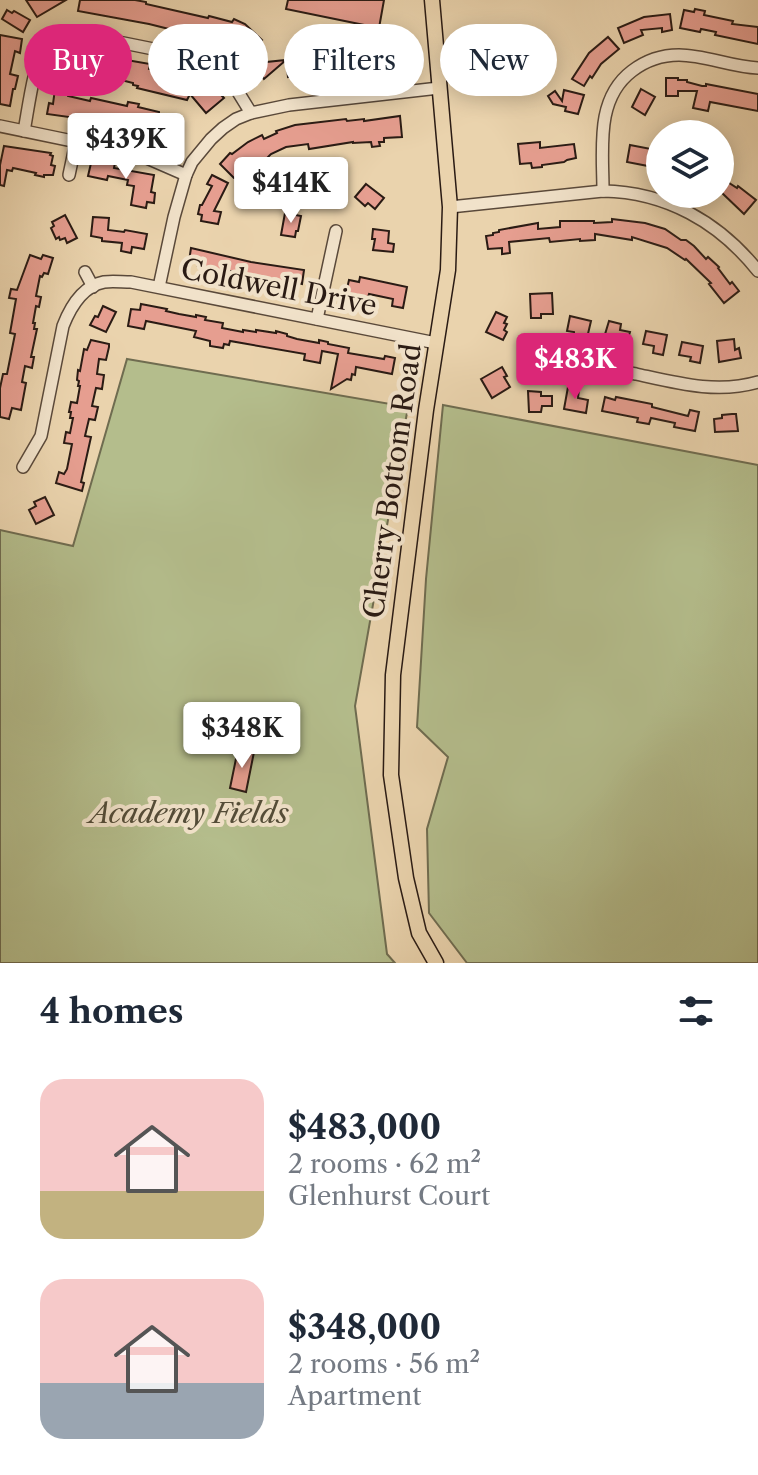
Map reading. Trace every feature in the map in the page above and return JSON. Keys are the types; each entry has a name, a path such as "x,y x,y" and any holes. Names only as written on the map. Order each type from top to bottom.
{"main road":[{"name":"Cherry Bottom Road","path":"432,0 450,207 448,270 423,428 393,675 391,775 406,878 419,933 436,963"}],"street":[{"path":"24,131 39,58 46,44 59,35 74,33 208,60 227,74 251,113"},
{"path":"603,191 603,126 608,101 619,81 635,68 664,56 680,55 758,68"},
{"path":"159,287 186,175 192,162 211,139 236,119 289,105 439,88"},
{"path":"0,126 140,155 186,175"},
{"path":"69,175 76,142"},
{"path":"450,207 603,191 657,200 696,215 722,234 758,271"},
{"path":"317,319 336,231"},
{"path":"23,467 41,436 68,312 82,293 93,287 85,272"},
{"name":"Coldwell Drive","path":"93,287 100,283 131,282 436,343"},
{"path":"538,355 692,386 739,387 758,382"}],"green space":[{"name":"Academy Fields","path":"127,359 408,407 355,706 387,954 395,963 0,963 0,530 73,546"},
{"path":"443,405 758,465 758,963 467,963 429,913 427,829 448,757 417,727 426,579"}],"building":[{"path":"26,0 66,0 37,17"},
{"path":"80,0 135,0 208,18 232,22 234,19 245,24 149,24 78,11"},
{"path":"288,0 384,0 380,24 359,24 286,9"},
{"path":"695,9 705,11 704,15 733,21 732,24 758,27 758,44 715,35 716,32 680,28 684,10 694,12"},
{"path":"7,10 30,20 24,24 23,32 2,19"},
{"path":"670,14 672,30 641,30 643,35 624,43 618,28 644,17"},
{"path":"0,35 22,39 20,53 15,51 10,74 18,76 10,106 0,104"},
{"path":"608,37 619,49 601,64 584,86 572,79 589,53"},
{"path":"284,60 268,76 268,62"},
{"path":"132,61 148,64 148,91 137,88 133,83"},
{"path":"666,78 758,94 758,111 710,102 708,111 693,108 697,91 678,91 678,96 666,96"},
{"path":"641,89 655,97 645,115 632,107"},
{"path":"564,90 584,95 578,114 553,104 548,96 557,94 562,101"},
{"path":"54,96 90,101 91,98 127,106 128,102 175,119 173,124 178,125 172,143 142,134 143,130 47,114 49,103 53,104"},
{"path":"192,96 224,98 206,113"},
{"path":"400,116 402,137 384,138 384,142 379,142 380,146 372,147 371,142 353,142 309,149 308,144 286,147 271,154 255,170 250,164 237,178 220,164 230,153 248,142 262,135 264,139 295,125"},
{"path":"540,142 540,148 574,144 576,158 542,167 532,168 531,163 520,164 518,144"},
{"path":"630,145 646,148 646,166 627,162"},
{"path":"4,146 51,153 51,165 55,166 53,175 44,177 13,168 12,171 7,170 4,186 0,185"},
{"path":"92,159 115,163 114,168 154,175 151,192 155,193 154,203 147,202 146,208 131,205 134,186 127,185 128,180 88,176"},
{"path":"320,169 328,185 320,188 323,194 314,198 305,176"},
{"path":"212,175 228,183 214,211 221,212 218,224 201,221 202,215 198,214 212,186 207,184"},
{"path":"366,184 384,198 375,209 368,203 365,206 355,197"},
{"path":"734,186 756,200 744,214 734,204"},
{"path":"285,213 301,216 295,237 281,235"},
{"path":"65,215 77,238 67,243 65,238 56,239 51,228 54,226 52,222"},
{"path":"93,217 109,218 108,230 147,234 144,249 132,247 131,253 121,251 122,243 102,241 102,238 91,236"},
{"path":"612,219 645,223 686,240 719,267 730,284 732,282 739,291 724,303 711,283 686,259 667,248 632,237 632,240 595,234 595,240 550,242 549,238 509,242 510,253 502,254 502,248 488,249 486,236 499,230 538,223 538,229 560,227 560,221 594,223 612,222"},
{"path":"373,229 389,231 388,243 394,244 393,252 373,250"},
{"path":"191,248 304,270 302,284 270,281 269,284 259,281 260,277 229,271 228,274 198,266 199,263 189,261"},
{"path":"30,255 41,259 43,255 53,258 48,274 40,276 36,296 41,297 33,323 34,329 37,329 31,357 34,357 32,368 25,366 22,382 26,383 21,410 12,408 9,419 0,417 0,388 3,374 7,374 15,334 10,333 16,299 9,298 11,289 17,290"},
{"path":"360,277 407,287 403,308 392,306 393,299 369,294 367,300 346,293 349,280 359,282"},
{"path":"552,293 553,314 531,318 530,294"},
{"path":"141,304 206,317 205,320 223,323 222,328 243,332 276,331 297,339 319,343 319,340 349,348 348,353 395,358 392,374 356,367 351,380 347,379 331,389 338,354 322,351 320,363 304,360 305,354 230,341 223,348 210,346 210,341 194,337 196,331 146,321 144,329 128,326 131,309 140,310"},
{"path":"103,306 116,312 106,332 90,325"},
{"path":"496,312 507,317 504,330 507,332 503,340 486,332"},
{"path":"570,316 591,321 587,338 574,336 574,332 567,331"},
{"path":"609,321 621,324 620,330 630,332 627,342 616,339 615,343 603,341"},
{"path":"646,331 667,335 663,355 653,353 654,346 643,344"},
{"path":"734,339 735,350 739,348 741,358 719,362 717,341"},
{"path":"91,340 109,344 109,347 106,360 99,359 97,374 104,375 102,389 96,388 92,406 98,407 95,420 89,419 85,436 91,437 81,482 84,483 82,491 56,483 59,472 64,474 67,469 72,444 64,443 73,418 70,418 69,412 71,402 77,403 80,386 78,370 84,349 87,350"},
{"path":"682,342 703,346 700,363 690,361 691,357 679,355"},
{"path":"502,367 510,387 492,398 481,379"},
{"path":"568,387 579,389 578,398 588,400 586,413 564,409"},
{"path":"528,391 552,396 552,406 542,406 541,412 529,412"},
{"path":"605,397 652,404 652,407 688,416 690,410 699,412 695,431 674,427 675,423 651,418 649,424 637,422 638,418 602,411"},
{"path":"736,414 738,431 715,432 714,419"},
{"path":"45,497 54,515 36,524 29,510 36,506 34,502"},
{"path":"238,749 254,752 246,792 230,788"}]}
